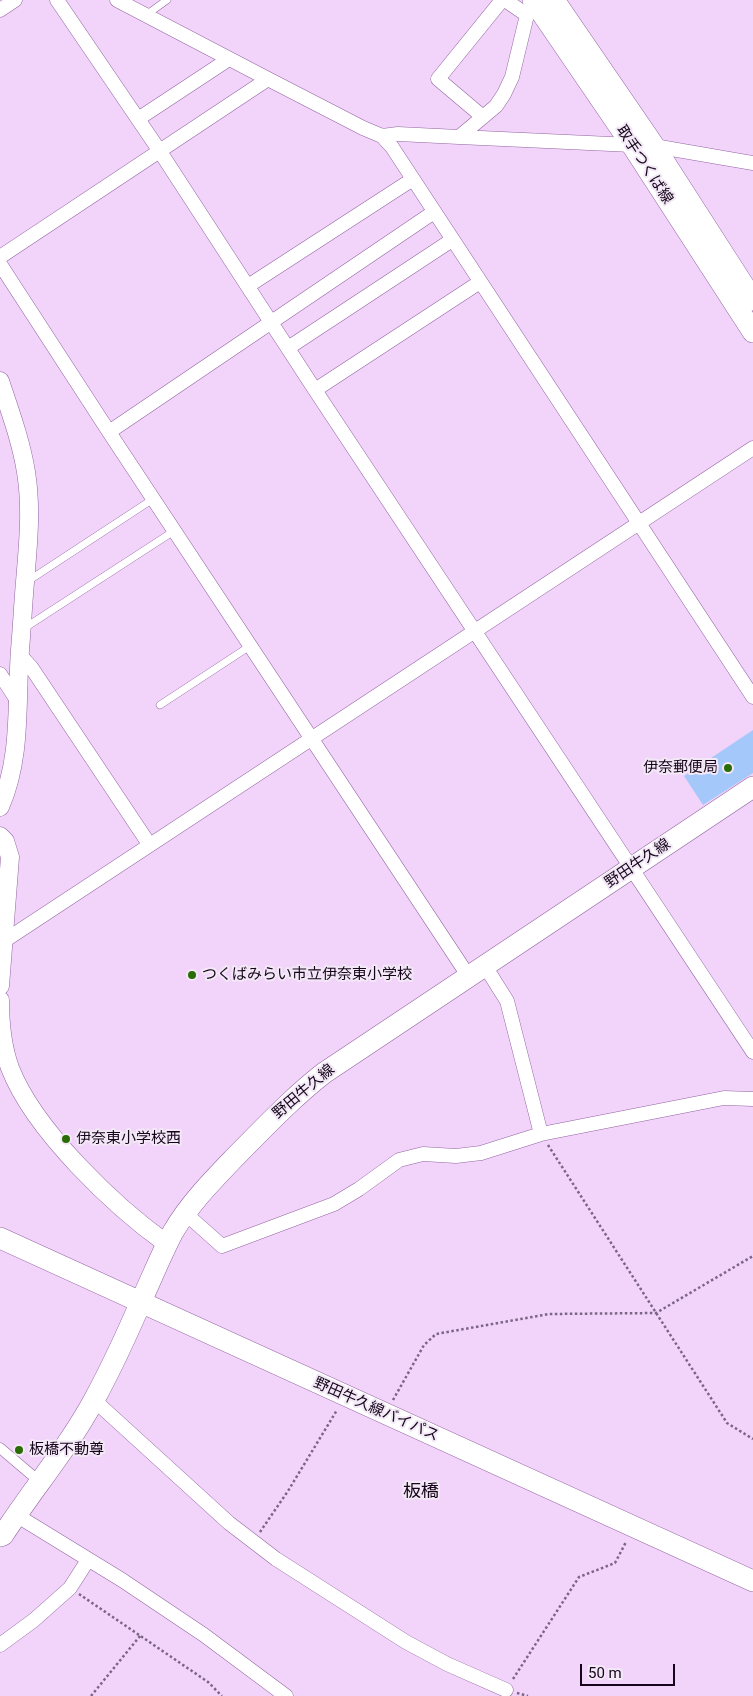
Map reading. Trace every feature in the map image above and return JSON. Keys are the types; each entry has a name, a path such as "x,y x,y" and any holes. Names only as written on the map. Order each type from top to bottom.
{"main road":[{"name":"取手つくば線","path":"539,4 753,332"},
{"name":"取手つくば線","path":"539,4 654,146 753,300"},
{"name":"野田牛久線","path":"1,1538 94,1400 167,1244 185,1213 207,1186 299,1093 324,1073 753,787"},
{"name":"野田牛久線バイパス","path":"0,1238 753,1581"}],"street":[{"path":"0,10 15,0"},
{"path":"57,0 138,118 315,390 753,1052"},
{"path":"117,0 363,128 382,136 459,137 654,146 753,163"},
{"path":"459,137 483,117 496,106 504,94 539,4 503,0 438,80 483,117"},
{"path":"138,118 229,58"},
{"path":"0,257 268,79"},
{"path":"382,136 392,147 753,697"},
{"path":"248,286 413,180"},
{"path":"109,432 434,212"},
{"path":"288,348 452,240"},
{"path":"0,264 311,738 477,971 507,1001 541,1134"},
{"path":"315,390 480,282"},
{"path":"0,381 21,445 27,474 29,509 29,537 15,756 6,792 0,807"},
{"path":"4,940 753,448"},
{"path":"20,655 31,667 149,844"},
{"path":"0,674 18,702"},
{"path":"0,836 5,841 10,857 0,986"},
{"path":"0,1000 5,1064 35,1113 78,1164 134,1219 167,1244"},
{"path":"185,1213 222,1246 334,1204 400,1160 423,1154 456,1156 481,1154 541,1134 724,1098 753,1099"},
{"path":"94,1400 229,1523 276,1559 406,1642 504,1693"},
{"path":"0,1448 40,1482"},
{"path":"16,1514 122,1580 204,1635 286,1696"},
{"path":"0,1645 34,1620 70,1588 88,1560"}],"lane":[{"path":"146,15 167,0"},
{"path":"25,582 153,499"},
{"path":"22,630 174,531"},
{"path":"160,704 250,646"}],"path":[{"path":"541,1134 727,1423 753,1439"},
{"path":"385,1414 424,1345 436,1334 549,1314 656,1313 753,1256"},
{"path":"253,1542 288,1491 346,1396"},
{"path":"504,1693 579,1578 615,1564 634,1527"},
{"path":"70,1588 208,1682 222,1696"},
{"path":"91,1696 140,1636"}],"building":[{"path":"753,730 753,773 703,805 684,776"}],"place":[{"name":"伊奈郵便局","path":"728,768"},
{"name":"つくばみらい市立伊奈東小学校","path":"192,975"},
{"name":"伊奈東小学校西","path":"66,1139"},
{"name":"板橋不動尊","path":"19,1450"}],"district":[{"name":"板橋","path":"421,1492"}]}
